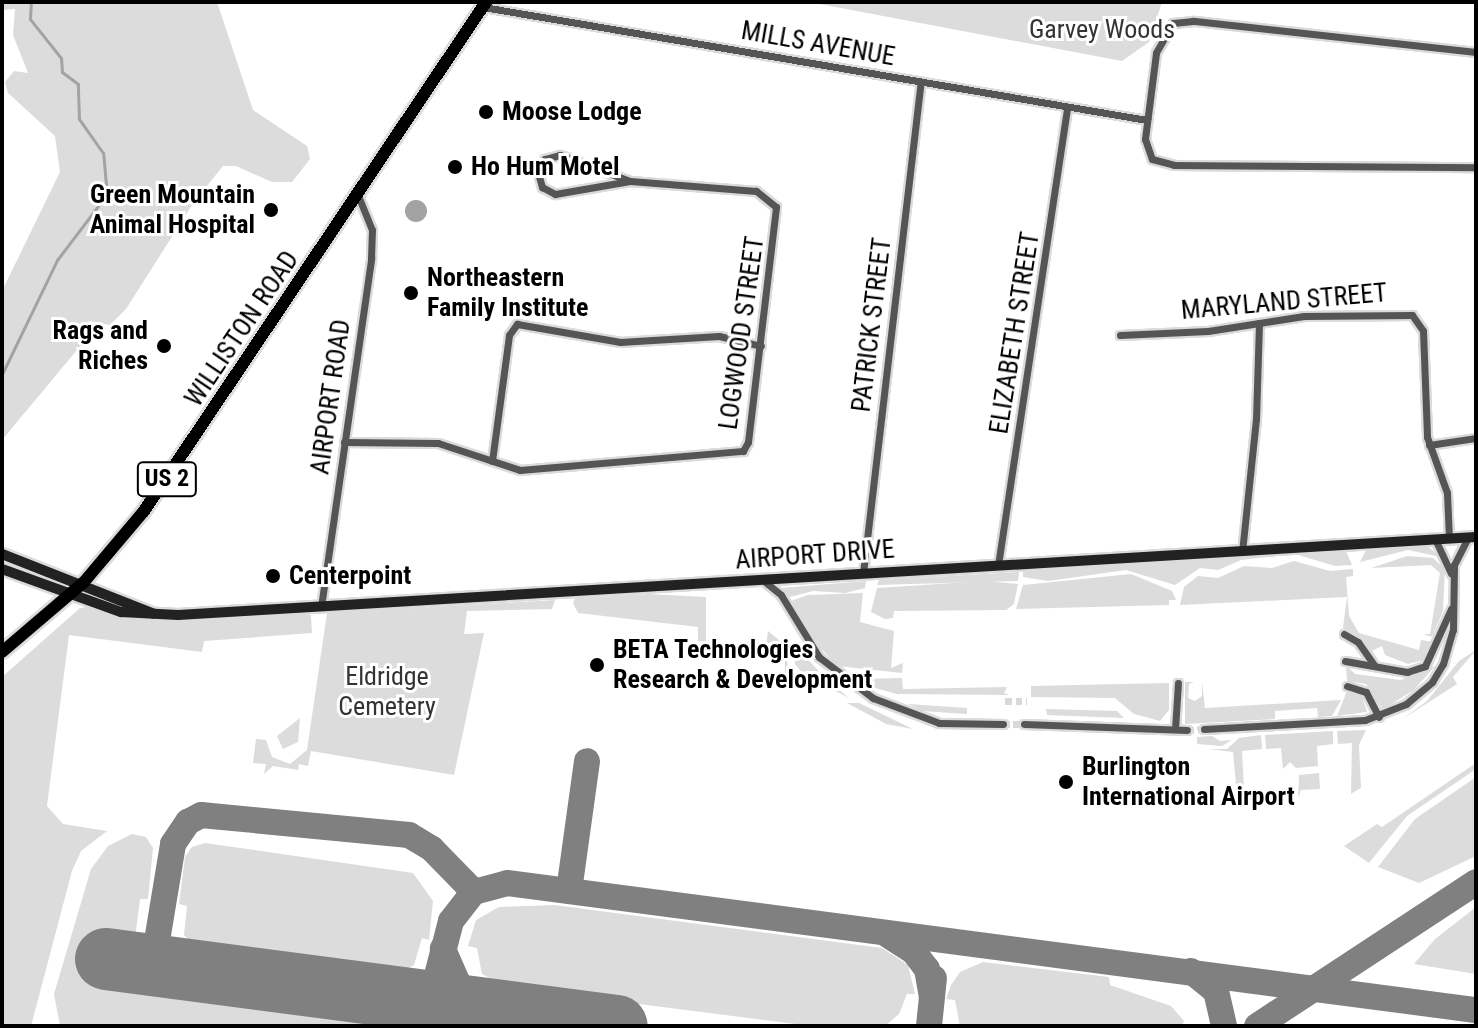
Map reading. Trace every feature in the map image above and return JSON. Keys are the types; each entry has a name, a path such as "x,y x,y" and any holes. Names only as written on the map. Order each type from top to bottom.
{"main road":[{"name":"WILLISTON ROAD","path":"2,652 84,582 165,482 484,5"},
{"name":"AIRPORT DRIVE","path":"2,569 121,612 156,615 1472,537"},
{"name":"AIRPORT DRIVE","path":"2,554 84,582 156,615"}],"street":[{"name":"MILLS AVENUE","path":"484,5 1147,120"},
{"path":"1476,52 1193,21 1173,23 1156,53 1145,144 1152,159 1174,165 1476,167"},
{"name":"PATRICK STREET","path":"863,573 921,82"},
{"name":"ELIZABETH STREET","path":"998,565 1067,107"},
{"name":"LOGWOOD STREET","path":"344,442 438,443 530,470 740,453 748,442 778,218 774,203 751,190 630,181 555,194 542,187 538,173 545,159 560,155 630,181"},
{"name":"AIRPORT ROAD","path":"321,607 371,258 372,230 358,196"},
{"name":"MARYLAND STREET","path":"1120,335 1381,312 1412,315 1423,335 1429,445 1447,493 1449,539"},
{"path":"1242,552 1257,404 1259,323"},
{"path":"492,461 509,335 517,324 620,342 719,336 761,346"},
{"path":"1429,445 1476,438"},
{"path":"1204,729 1379,717 1406,704 1432,682 1450,645 1452,579 1457,554 1472,537"},
{"path":"1435,539 1452,579"},
{"path":"764,581 781,595 819,657 873,698 939,723 1003,724"},
{"path":"1345,661 1407,672 1425,666 1453,604"},
{"path":"1344,634 1358,642 1375,666"},
{"path":"1175,729 1178,683"},
{"path":"1347,686 1366,692 1379,717"},
{"path":"1024,724 1187,730"}],"green space":[{"path":"2,2 217,2 253,110 307,146 310,159 292,182 272,182 236,166 223,166 194,202 126,309 110,325 89,321 82,344 2,440 2,291 60,172 55,136 8,93 5,82 14,71 28,73 13,35 15,9 2,10"},
{"name":"Garvey Woods","path":"809,2 1162,2 1149,42 1122,61"},
{"path":"1427,546 1441,557 1408,550 1360,562 1366,550"},
{"path":"1346,551 1352,565 1335,566 1295,554"},
{"path":"1295,554 1241,560 1218,570 1200,568 1175,585 1126,570 1048,581 1023,577 1023,571"},
{"path":"1407,556 1433,558 1445,569 1443,611 1432,637 1423,634 1430,634 1440,573 1431,565 1371,568"},
{"path":"1294,561 1330,571 1353,569 1353,576 1346,577 1349,616 1359,633 1419,650 1421,640 1432,642 1424,660 1408,664 1385,655 1382,646 1372,651 1343,628 1347,597 1180,605 1184,587 1198,576 1218,578 1244,566 1272,568"},
{"path":"1019,572 1018,581 877,585 879,580"},
{"path":"1131,574 1172,591 1176,600 1169,600 1169,605 1016,609 1023,585"},
{"path":"866,581 865,588 845,593 813,591 790,597 780,588"},
{"path":"985,581 1018,584 1014,604 1006,610 894,611 893,618 885,619 871,612 877,588"},
{"path":"863,593 860,622 894,631 891,668 903,663 902,673 838,666 814,641 791,601 808,595"},
{"path":"649,594 706,597 706,641 698,641 698,627 578,613 573,603 575,598"},
{"name":"Eldridge Cemetery","path":"555,600 552,609 467,611 464,634 484,633 454,775 311,751 308,766 299,764 298,770 273,766 264,774 266,764 253,763 256,739 266,740 272,757 290,764 307,750 327,613"},
{"path":"89,607 134,618 180,621 305,614 311,615 312,633 204,641 202,652 69,635 47,806 63,824 107,831 81,851 72,871 31,1026 2,1026 2,677 80,608"},
{"path":"768,631 785,645 788,667 800,686 785,683 785,654 765,652"},
{"path":"794,644 826,679 849,698 804,675 795,664"},
{"path":"1476,650 1453,677 1457,684 1401,720 1427,701 1459,661"},
{"path":"1346,665 1355,674 1401,680 1435,666 1414,690 1383,709 1366,684 1347,681"},
{"path":"902,678 903,689 1007,687 1004,693 1009,695 897,694 861,684 862,679"},
{"path":"1185,682 1194,682 1189,684 1188,698 1195,701 1202,696 1202,682 1205,708 1341,700 1332,716 1318,717 1317,708 1275,711 1275,719 1185,724"},
{"path":"1169,683 1169,710 1160,721 1134,714 1115,698 1031,697 1031,686"},
{"path":"1347,691 1361,693 1367,712 1337,716"},
{"path":"847,703 859,703 913,729 886,724"},
{"path":"908,704 967,708 967,714 922,711"},
{"path":"1046,709 1117,711 1124,718 1047,715"},
{"path":"300,718 298,742 283,749 277,736"},
{"path":"1366,730 1359,745 1361,788 1351,794 1352,743 1338,744 1337,731"},
{"path":"1333,731 1333,744 1317,746 1318,766 1296,768 1290,762 1283,769 1281,748 1266,749 1265,735"},
{"path":"1261,735 1262,749 1242,751 1244,788 1252,796 1237,796 1233,752 1209,749 1227,749 1239,738"},
{"path":"1212,736 1220,741 1232,740 1222,746 1197,744 1197,737"},
{"path":"1476,763 1476,769 1407,816 1369,863 1344,846 1377,824 1382,827"},
{"path":"1319,773 1320,789 1301,790 1298,798 1299,775"},
{"path":"1476,777 1476,856 1419,883 1378,867 1415,819"},
{"path":"132,834 146,837 153,848 148,899 140,899 135,938 109,934 104,983 384,1021 393,1026 60,1026 54,994 91,869 108,846"},
{"path":"205,843 413,873 433,901 429,940 422,938 414,965 402,972 194,945 184,935 187,906 179,904 185,857 192,847"},
{"path":"554,905 882,948 908,965 915,994 907,994 899,1014 885,1026 811,1026 506,987 482,974 477,948 468,946 476,920 499,907"},
{"path":"1476,907 1476,974 1414,964 1435,939"},
{"path":"983,962 1109,977 1110,985 1171,1006 1184,1021 1182,1026 960,1026 955,1000 946,999 951,985 960,972"}],"shaded area":[{"path":"416,200 424,203 427,211 424,219 416,222 408,219 405,211 408,203"}],"waterway":[{"path":"2,374 57,260 101,202 106,185 103,153 79,119 78,84 62,72 61,58 30,19 31,2"}],"taxiway":[{"path":"569,891 587,761"},
{"path":"201,972 169,962 157,941 173,844 188,822 201,815 409,835 432,849 474,892"},
{"path":"1257,1026 1476,882"},
{"path":"424,1026 451,921 474,892 507,883 1476,1010"},
{"path":"888,935 914,952 927,969 932,996"},
{"path":"439,1026 468,1014 526,1014 482,1002 460,988 443,949"},
{"path":"1191,971 1216,991 1224,1026"},
{"path":"929,1026 934,978"},
{"path":"375,994 417,995 436,979"}],"runway":[{"path":"106,959 617,1026"}],"tunnel":[{"path":"1005,701 1027,701"},
{"path":"1003,724 1024,724"},
{"path":"1187,730 1204,729"}],"place":[{"name":"Moose Lodge","path":"486,112"},
{"name":"Ho Hum Motel","path":"455,167"},
{"name":"Green Mountain Animal Hospital","path":"271,210"},
{"name":"Northeastern Family Institute","path":"411,293"},
{"name":"Rags and Riches","path":"164,346"},
{"name":"Centerpoint","path":"273,576"},
{"name":"BETA Technologies Research & Development","path":"597,665"},
{"name":"Burlington International Airport","path":"1066,782"}]}
